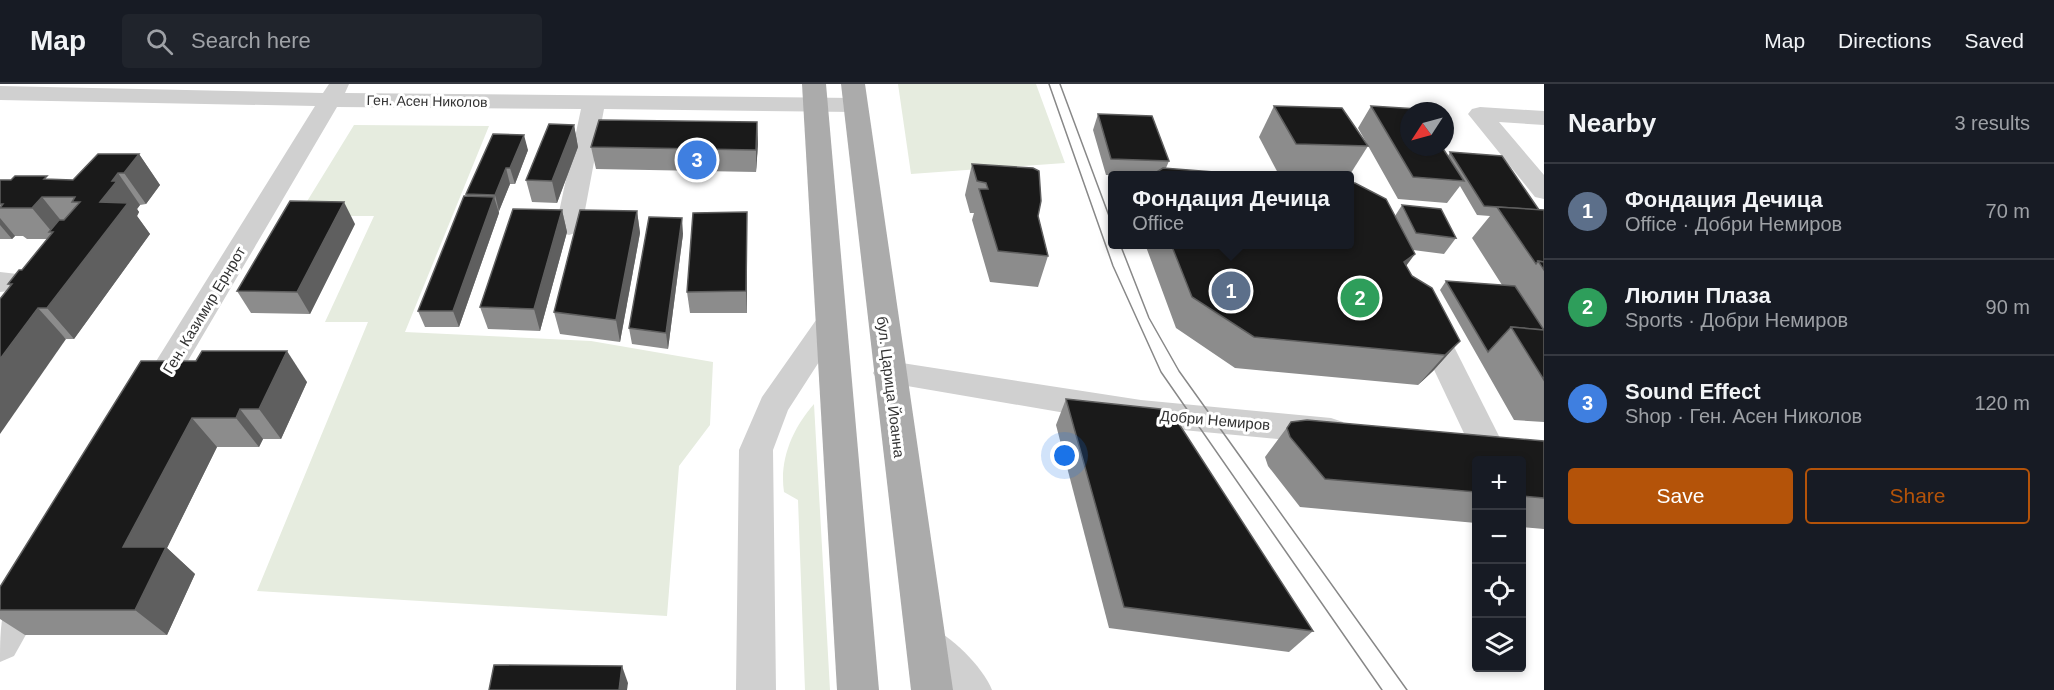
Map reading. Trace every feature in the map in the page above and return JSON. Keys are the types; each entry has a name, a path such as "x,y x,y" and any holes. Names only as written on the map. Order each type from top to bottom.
{"main road":[{"path":"815,94 858,690"},
{"name":"бул. Царица Йоанна","path":"853,94 932,690"}],"street":[{"path":"508,102 541,84"},
{"path":"645,84 663,103"},
{"name":"Ген. Асен Николов","path":"0,93 149,90 335,92 508,102 594,103 663,103 853,94"},
{"name":"Ген. Казимир Ернрот","path":"138,418 335,92"},
{"path":"568,226 594,103"},
{"path":"1544,118 1480,114 1544,191"},
{"path":"1414,299 1487,446"},
{"path":"756,690 756,450 773,406 831,320"},
{"name":"Добри Немиров","path":"889,373 1141,413 1361,434"},
{"path":"1453,442 1521,448"},
{"path":"0,643 46,568"},
{"path":"926,644 972,690"}],"shaded area":[{"path":"898,84 1036,84 1065,163 911,174"},
{"path":"354,125 489,126 405,332 591,341 713,362 710,425 679,466 667,616 257,591 368,322 325,322 374,216 298,216"},
{"path":"814,404 830,690 805,690 798,500 784,492 783,480 789,445 806,413"}],"building":[{"path":"1274,106 1342,108 1368,146 1296,144"},
{"path":"1371,106 1400,108 1400,155"},
{"path":"1098,114 1152,116 1169,161 1111,159"},
{"path":"599,120 757,122 756,150 591,147"},
{"path":"549,124 574,125 552,181 526,180"},
{"path":"493,134 524,135 510,168 506,168 495,195 466,194"},
{"path":"1454,152 1502,156 1539,210 1484,206 1453,156"},
{"path":"98,154 139,154 124,173 118,173 112,181 117,181 100,202 128,203 47,308 38,308 0,359 0,299 12,284 8,284 19,270 22,270 53,232 49,232 59,220 64,220 80,202 72,202 75,197 42,197 32,208 0,208 3,204 0,204 0,180 11,180 15,176 47,176 44,179 73,180"},
{"path":"1401,156 1448,156 1464,181 1413,177"},
{"path":"972,164 1033,168 1039,171 1041,201 1038,216 1048,256 998,251 979,189 988,189 986,183 977,181"},
{"path":"1163,168 1201,171 1158,171"},
{"path":"1355,183 1386,199 1415,254 1404,262 1412,276 1432,288 1460,341 1445,355 1254,337 1192,297 1173,249 1354,249"},
{"path":"464,196 494,197 453,311 418,311"},
{"path":"290,201 344,202 297,292 237,291"},
{"path":"1402,205 1441,209 1456,238 1416,233"},
{"path":"1497,207 1544,210 1544,262 1538,261 1536,264"},
{"path":"513,209 562,210 534,309 480,307"},
{"path":"580,210 637,211 616,320 554,312"},
{"path":"747,212 746,291 687,292 693,213"},
{"path":"649,217 682,218 666,333 629,328"},
{"path":"1538,261 1544,262 1544,270"},
{"path":"1446,281 1515,286 1544,330 1511,327 1488,352"},
{"path":"1511,327 1544,330 1544,380"},
{"path":"202,351 287,351 259,409 240,409 236,418 192,418 123,547 166,547 135,610 0,610 0,587 141,361 196,361"},
{"path":"1066,399 1170,410 1313,631 1124,607"},
{"path":"1307,420 1544,441 1544,498 1526,496 1526,456 1472,456 1472,492 1325,479 1290,437 1287,428 1291,422"},
{"path":"494,665 622,666 619,690 489,690"}],"tram line":[{"path":"1049,84 1113,266 1161,372 1382,690"},
{"path":"1060,84 1108,213"},
{"path":"1122,249 1149,318 1179,371 1407,690"}],"place":[{"name":"Sound Effect","path":"697,160"},
{"name":"Фондация Дечица","path":"1231,291"},
{"name":"Люлин Плаза","path":"1360,298"}]}
